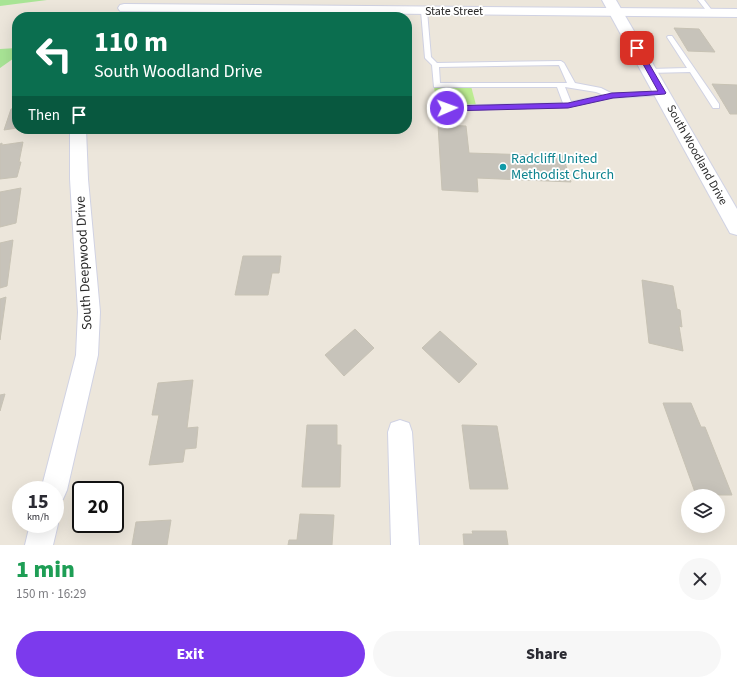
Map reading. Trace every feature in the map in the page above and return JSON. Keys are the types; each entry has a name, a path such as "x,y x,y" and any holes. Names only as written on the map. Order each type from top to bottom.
{"street":[{"name":"State Street","path":"124,8 424,11 613,6 711,13 737,13"},
{"name":"South Woodland Drive","path":"613,6 735,221"},
{"name":"South Deepwood Drive","path":"56,481 87,355 89,312 79,179 78,134"},
{"path":"400,432 405,545"},
{"path":"39,545 42,533"}],"lane":[{"path":"701,0 711,13"},
{"path":"424,11 428,58 435,65 437,85 572,85 598,90 612,96"},
{"path":"670,37 716,106"},
{"path":"435,65 561,64 572,85"},
{"path":"650,71 692,70"},
{"path":"560,85 568,105"},
{"path":"447,108 568,105 600,100 612,96 662,93"}],"green space":[{"path":"0,0 47,0 0,6"},
{"path":"12,48 12,60 0,68 0,49"},
{"path":"471,86 476,105 437,105 434,87"}],"building":[{"path":"674,28 699,29 715,52 688,51"},
{"path":"712,84 737,85 737,114 730,114"},
{"path":"11,109 12,129 4,130"},
{"name":"Radcliff United Methodist Church","path":"438,125 466,126 469,153 563,156 571,182 477,178 478,192 442,190"},
{"path":"23,142 19,162 21,162 17,177 0,179 0,144"},
{"path":"21,188 16,223 0,227 0,192"},
{"path":"13,240 7,286 0,288 0,243"},
{"path":"243,256 281,256 279,273 272,273 268,295 235,295"},
{"path":"642,280 673,286 677,309 680,310 682,327 679,326 683,351 649,343"},
{"path":"6,297 0,340 0,299"},
{"path":"355,329 374,348 344,376 325,355"},
{"path":"440,331 477,364 459,383 422,348"},
{"path":"193,380 187,428 198,427 196,448 185,449 183,462 149,465 159,415 152,415 158,383"},
{"path":"5,394 0,411 0,395"},
{"path":"663,403 691,403 701,427 705,427 732,495 725,495 725,489 694,489"},
{"path":"307,425 337,425 337,445 341,445 340,487 302,487"},
{"path":"462,425 497,426 508,489 470,489"},
{"path":"300,514 334,515 332,545 288,545 289,540 297,540"},
{"path":"171,520 167,545 132,545 136,522"},
{"path":"472,531 506,531 508,545 464,545 463,534 473,534"}],"place":[{"name":"Radcliff United Methodist Church","path":"503,167"}],"route":[{"path":"447,108 568,105 600,100 612,96 662,93 637,48"}]}
